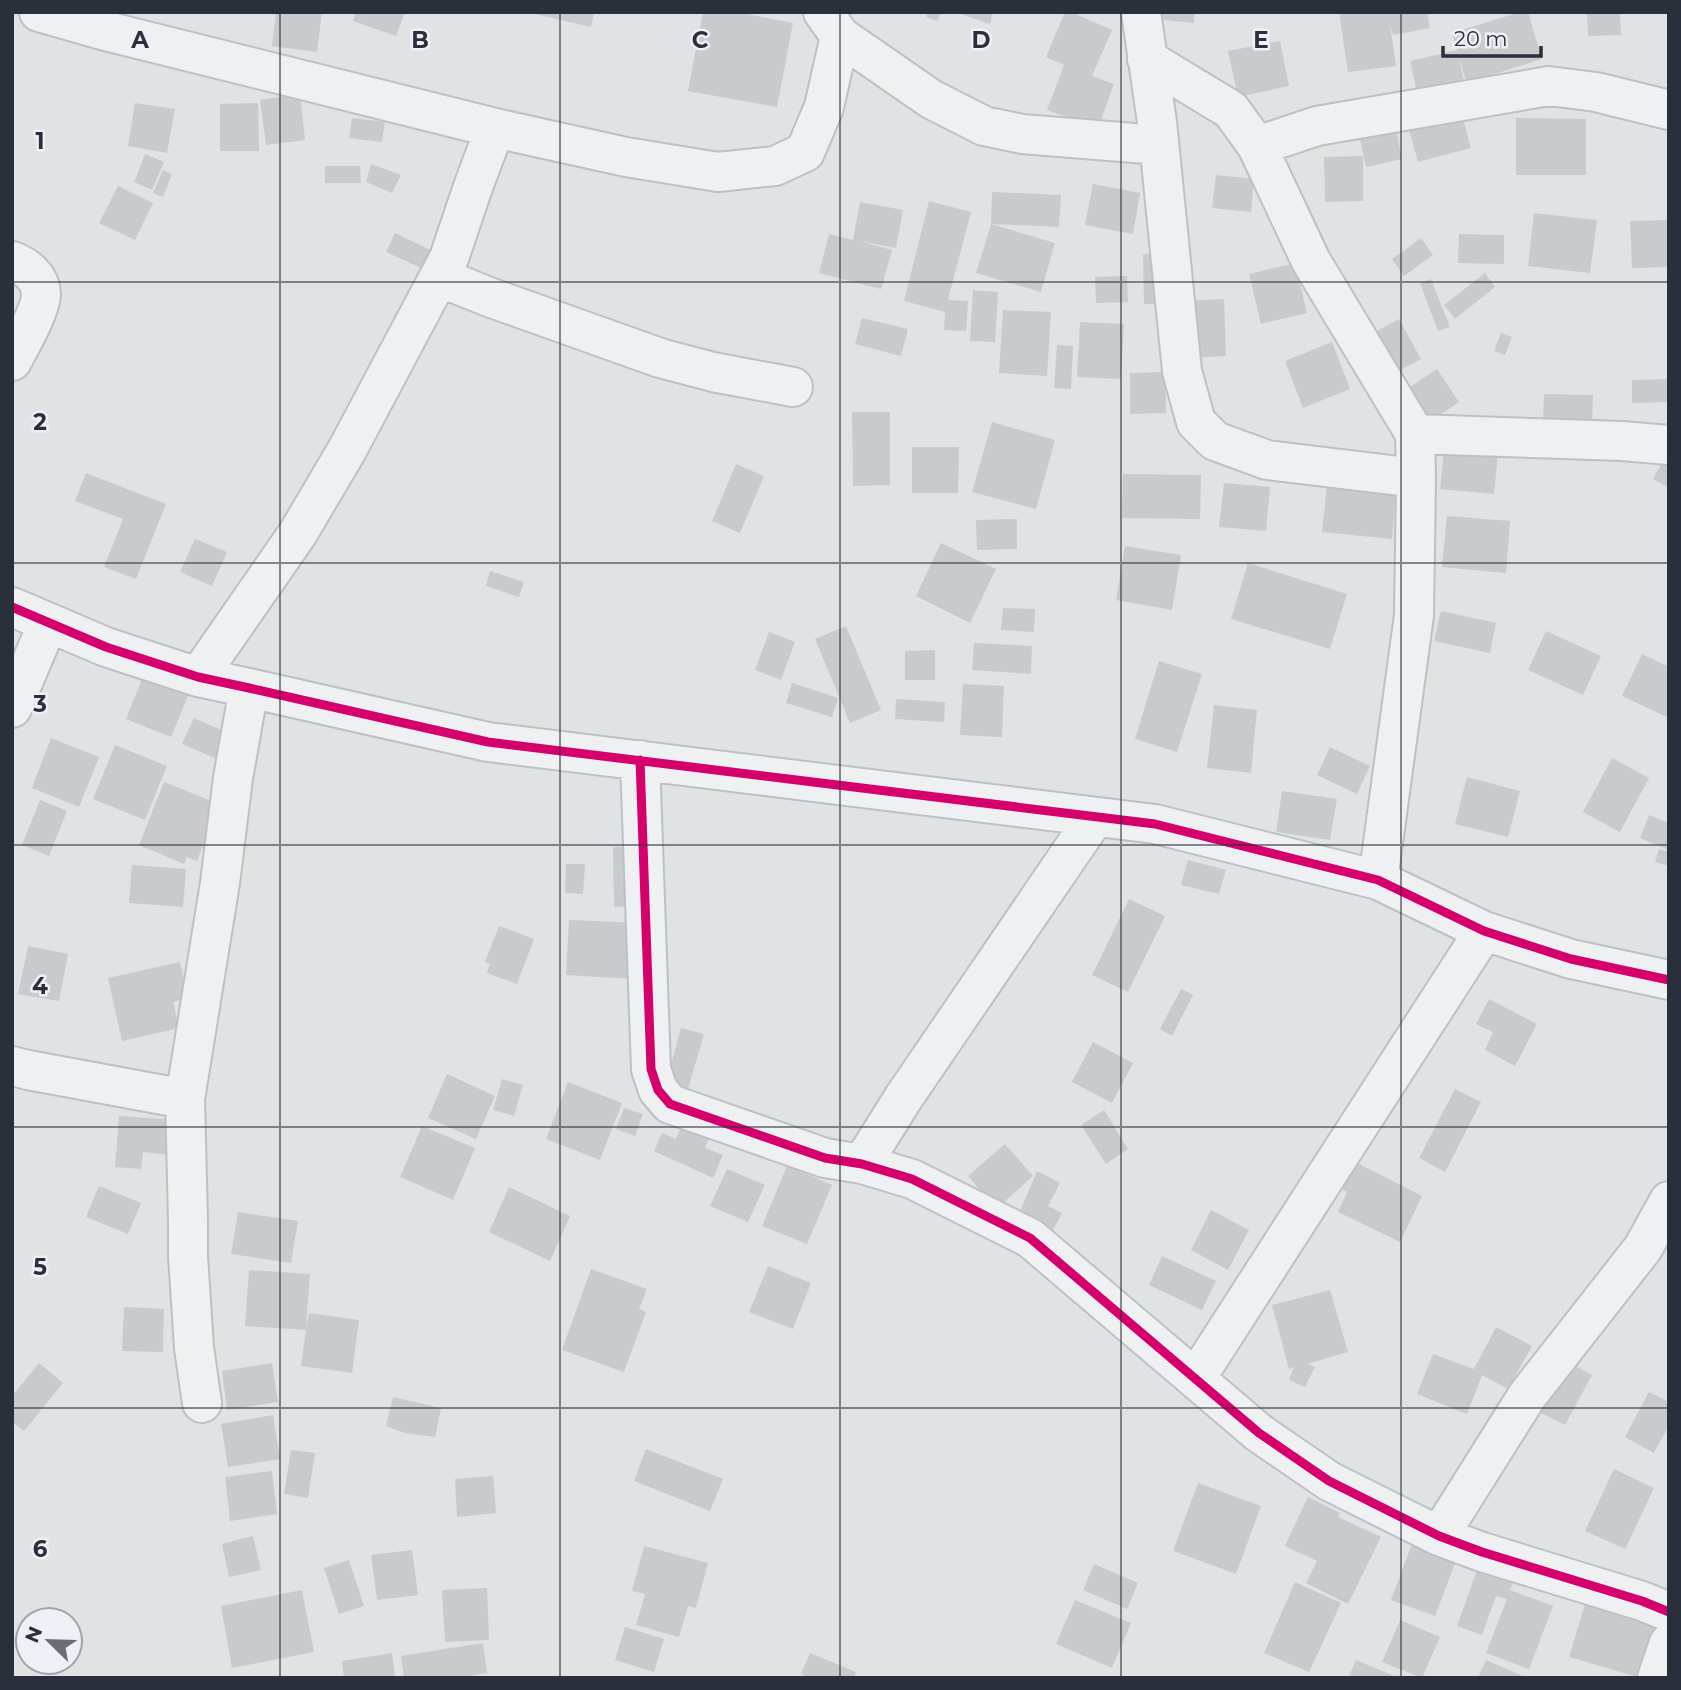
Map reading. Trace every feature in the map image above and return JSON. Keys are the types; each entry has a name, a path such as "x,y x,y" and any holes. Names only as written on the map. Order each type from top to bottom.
{"street":[{"path":"39,12 495,128 626,157 718,172 775,166 805,152 824,107 831,24"},
{"path":"1141,12 1159,145 1182,371 1196,422 1215,441 1267,460 1416,478"},
{"path":"831,24 931,99 984,126 1021,134 1159,145"},
{"path":"1147,59 1231,110 1257,146 1311,261 1415,434 1414,615 1378,880"},
{"path":"1257,146 1317,126 1549,86 1596,92 1669,110"},
{"path":"198,677 298,533 347,450 449,258 495,128"},
{"path":"12,261 19,263 37,278 42,294 38,309 12,361"},
{"path":"439,277 660,358 713,372 793,387"},
{"path":"1415,434 1669,445"},
{"path":"12,607 106,647 198,677 488,742 1155,824 1378,880 1484,931 1571,959 1669,980"},
{"path":"12,708 48,623"},
{"path":"202,1403 194,1348 188,1256 185,1099 249,688"},
{"path":"640,760 651,1069 658,1090 670,1104 825,1158 862,1164 912,1179 1030,1238 1259,1433 1329,1481 1439,1536 1669,1612"},
{"path":"862,1164 904,1097 1096,817"},
{"path":"1196,1378 1484,931"},
{"path":"12,1066 185,1099"},
{"path":"1439,1536 1527,1396 1643,1248 1669,1201"},
{"path":"1657,1678 1669,1643"}],"building":[{"path":"276,12 322,12 317,52 272,46"},
{"path":"356,12 405,12 396,36 353,21"},
{"path":"526,12 594,12 591,27"},
{"path":"703,12 737,12 793,23 777,107 688,91"},
{"path":"928,12 941,12 937,21 926,17"},
{"path":"955,12 993,12 990,24"},
{"path":"1065,12 1071,12 1112,30 1092,76 1114,84 1098,128 1047,110 1064,65 1046,57"},
{"path":"1154,12 1195,12 1194,23 1153,19"},
{"path":"1339,12 1427,12 1430,28 1393,35 1390,24 1396,66 1348,72"},
{"path":"1520,12 1528,12 1542,59 1467,83 1458,56 1465,85 1418,96 1410,61 1457,50 1452,33"},
{"path":"1587,12 1620,12 1621,35 1588,36"},
{"path":"1280,41 1289,86 1238,97 1228,51"},
{"path":"300,94 305,140 266,145 260,100"},
{"path":"135,103 175,109 167,153 128,146"},
{"path":"258,103 259,151 220,151 220,104"},
{"path":"1462,115 1471,148 1418,162 1409,129"},
{"path":"352,118 385,122 382,142 349,138"},
{"path":"1394,118 1402,159 1366,167 1357,126"},
{"path":"1516,118 1586,119 1586,175 1516,175"},
{"path":"145,154 164,162 152,190 134,182"},
{"path":"1363,156 1363,201 1325,202 1324,157"},
{"path":"371,164 401,175 392,193 366,182"},
{"path":"325,166 360,166 361,183 325,183"},
{"path":"163,170 172,174 163,197 153,193"},
{"path":"1216,175 1254,179 1251,212 1212,208"},
{"path":"1093,184 1140,193 1133,234 1085,225"},
{"path":"118,186 153,203 135,240 99,223"},
{"path":"992,192 1061,195 1059,227 991,224"},
{"path":"929,201 971,212 948,300 968,301 966,331 944,330 945,312 904,301"},
{"path":"860,202 903,210 896,248 859,241 892,250 881,289 819,273 829,234 853,240"},
{"path":"1534,213 1597,220 1590,273 1528,266"},
{"path":"1669,220 1669,267 1632,268 1630,221"},
{"path":"991,224 1055,243 1041,292 976,273"},
{"path":"395,233 443,256 434,274 386,252"},
{"path":"1459,234 1504,235 1504,264 1458,263"},
{"path":"1421,238 1433,255 1404,276 1392,259"},
{"path":"1143,254 1163,254 1163,304 1144,304"},
{"path":"1295,263 1307,313 1261,324 1249,274"},
{"path":"1485,273 1495,287 1455,319 1444,305"},
{"path":"1127,276 1128,302 1096,303 1095,277"},
{"path":"1431,279 1450,327 1438,331 1420,283"},
{"path":"973,290 998,292 995,342 970,341"},
{"path":"1224,299 1226,356 1183,358 1180,301"},
{"path":"1003,310 1051,312 1047,376 999,373"},
{"path":"862,318 908,329 901,356 855,344"},
{"path":"1399,319 1421,359 1398,371 1377,331"},
{"path":"1080,322 1124,324 1121,379 1077,377"},
{"path":"1501,333 1512,337 1505,355 1494,351"},
{"path":"1332,342 1350,389 1303,408 1285,361"},
{"path":"1057,345 1073,346 1071,389 1054,388"},
{"path":"1437,369 1459,402 1422,427 1401,393"},
{"path":"1165,372 1166,413 1130,414 1130,373"},
{"path":"1669,379 1669,402 1632,403 1632,380"},
{"path":"1544,394 1593,395 1592,424 1543,423"},
{"path":"852,412 890,412 890,485 853,486"},
{"path":"992,422 1055,440 1036,509 972,492"},
{"path":"1445,439 1499,444 1494,494 1440,489"},
{"path":"912,447 959,447 958,493 912,493"},
{"path":"1666,456 1669,458 1669,488 1653,479"},
{"path":"736,464 764,476 740,533 712,521"},
{"path":"86,473 166,504 136,579 104,567 123,519 75,501"},
{"path":"1123,474 1201,475 1200,519 1122,518"},
{"path":"1328,476 1397,483 1392,539 1322,532"},
{"path":"1224,483 1270,487 1266,531 1219,527"},
{"path":"1447,516 1510,521 1506,573 1442,567"},
{"path":"1017,519 1017,549 977,550 976,520"},
{"path":"195,539 227,552 212,586 180,572"},
{"path":"941,543 996,569 970,623 916,596"},
{"path":"1125,546 1181,555 1172,610 1116,600"},
{"path":"1248,563 1347,594 1330,649 1231,619"},
{"path":"490,571 524,582 519,597 486,586"},
{"path":"1003,608 1035,609 1034,632 1001,630"},
{"path":"1441,611 1496,623 1490,653 1434,641"},
{"path":"846,626 881,710 850,723 815,639"},
{"path":"1546,631 1601,656 1583,695 1528,670"},
{"path":"769,632 795,642 781,680 755,670"},
{"path":"974,643 1032,646 1031,674 972,670"},
{"path":"935,650 935,680 905,680 905,651"},
{"path":"1642,654 1669,667 1669,718 1622,696"},
{"path":"1159,661 1202,674 1177,752 1135,739"},
{"path":"161,673 192,686 171,737 126,719 142,679 157,685"},
{"path":"792,683 838,698 832,717 786,703"},
{"path":"963,684 1004,686 1002,737 960,735"},
{"path":"896,699 945,702 944,722 895,719"},
{"path":"1214,705 1257,710 1251,773 1207,768"},
{"path":"194,718 228,733 217,759 182,744"},
{"path":"51,738 99,757 79,807 32,788"},
{"path":"115,745 167,766 145,820 93,799"},
{"path":"1330,747 1370,766 1357,794 1317,775"},
{"path":"1612,758 1649,778 1620,832 1583,812"},
{"path":"1467,777 1520,791 1508,837 1455,824"},
{"path":"164,782 219,804 197,861 187,857 184,864 139,845"},
{"path":"1282,791 1337,799 1330,840 1276,832"},
{"path":"40,800 67,811 49,856 22,845"},
{"path":"1649,815 1669,823 1669,850 1640,838"},
{"path":"635,846 636,906 614,907 613,847"},
{"path":"1659,849 1669,852 1669,866 1655,862"},
{"path":"1188,860 1226,870 1219,894 1181,885"},
{"path":"566,864 585,864 583,894 565,893"},
{"path":"132,865 186,869 183,907 129,903"},
{"path":"1129,899 1165,916 1128,992 1092,975"},
{"path":"569,920 637,923 634,979 566,975"},
{"path":"499,926 534,939 517,984 487,973 490,964 485,962"},
{"path":"28,946 68,954 59,1001 18,994"},
{"path":"180,962 188,998 173,1002 179,1028 122,1041 108,978"},
{"path":"1181,989 1193,995 1172,1036 1160,1029"},
{"path":"1489,999 1537,1024 1515,1066 1485,1050 1493,1032 1476,1024"},
{"path":"681,1028 704,1034 688,1089 666,1083"},
{"path":"1093,1042 1133,1063 1112,1103 1072,1082"},
{"path":"447,1074 495,1096 476,1139 428,1118"},
{"path":"502,1079 523,1085 514,1116 493,1110"},
{"path":"568,1082 622,1103 600,1160 546,1139"},
{"path":"1455,1089 1481,1102 1445,1172 1419,1158"},
{"path":"624,1108 643,1114 635,1136 616,1129"},
{"path":"1104,1110 1128,1149 1106,1164 1081,1125"},
{"path":"119,1116 176,1120 173,1155 143,1152 141,1169 115,1167"},
{"path":"682,1124 710,1136 705,1148 723,1155 713,1178 654,1151 662,1133 676,1139"},
{"path":"422,1126 475,1148 453,1200 400,1177"},
{"path":"1005,1144 1033,1176 996,1209 968,1176"},
{"path":"1349,1159 1422,1196 1400,1242 1338,1212 1347,1192 1335,1185"},
{"path":"787,1166 832,1185 807,1244 762,1226"},
{"path":"727,1169 765,1185 748,1222 710,1206"},
{"path":"1037,1171 1060,1183 1048,1206 1062,1213 1051,1234 1021,1209"},
{"path":"99,1186 141,1203 128,1234 86,1217"},
{"path":"509,1187 570,1216 550,1261 489,1232"},
{"path":"1211,1210 1249,1230 1228,1270 1191,1250"},
{"path":"238,1212 298,1221 291,1263 231,1254"},
{"path":"1162,1256 1216,1281 1202,1310 1149,1285"},
{"path":"768,1266 811,1283 793,1329 749,1312"},
{"path":"591,1269 647,1289 639,1309 646,1312 624,1372 562,1350"},
{"path":"249,1270 310,1274 306,1327 309,1313 359,1320 352,1373 301,1366 306,1330 245,1326"},
{"path":"1330,1290 1348,1352 1307,1364 1315,1367 1305,1387 1289,1380 1294,1367 1289,1369 1272,1305"},
{"path":"124,1307 164,1309 163,1352 122,1351"},
{"path":"1496,1327 1532,1346 1508,1389 1482,1375 1467,1414 1417,1394 1433,1354 1474,1369"},
{"path":"1562,1359 1592,1375 1565,1425 1535,1410"},
{"path":"39,1363 63,1383 24,1431 12,1422 12,1396"},
{"path":"272,1363 278,1402 227,1410 222,1371"},
{"path":"1649,1392 1669,1402 1669,1425 1654,1453 1625,1437"},
{"path":"393,1397 441,1408 435,1437 405,1433 386,1426"},
{"path":"273,1415 280,1459 228,1467 221,1424"},
{"path":"646,1449 723,1479 710,1511 634,1481"},
{"path":"291,1450 315,1453 308,1498 284,1494"},
{"path":"1614,1469 1654,1488 1625,1549 1585,1531"},
{"path":"272,1471 277,1514 230,1521 225,1477"},
{"path":"493,1476 496,1513 457,1517 455,1479"},
{"path":"1198,1483 1261,1506 1236,1574 1173,1551"},
{"path":"1308,1497 1340,1513 1338,1517 1381,1537 1348,1604 1306,1583 1317,1561 1285,1546"},
{"path":"253,1536 261,1570 229,1577 222,1544"},
{"path":"1413,1541 1457,1558 1435,1616 1391,1600"},
{"path":"644,1546 708,1563 696,1608 688,1606 679,1637 636,1625 645,1594 632,1591"},
{"path":"412,1550 418,1595 377,1600 371,1555"},
{"path":"349,1560 364,1606 339,1614 324,1568"},
{"path":"1094,1564 1138,1583 1127,1609 1083,1590"},
{"path":"1477,1570 1513,1583 1510,1590 1553,1606 1529,1669 1486,1653 1507,1599 1496,1596 1482,1635 1457,1626"},
{"path":"1295,1582 1341,1603 1309,1672 1264,1653"},
{"path":"487,1588 489,1640 445,1642 442,1590"},
{"path":"302,1590 314,1652 232,1668 221,1606"},
{"path":"1075,1600 1131,1623 1112,1668 1056,1644"},
{"path":"1586,1601 1658,1622 1641,1678 1569,1657"},
{"path":"1400,1620 1440,1637 1422,1678 1382,1662"},
{"path":"625,1627 664,1639 654,1672 615,1660"},
{"path":"483,1643 487,1673 457,1678 404,1678 401,1656"},
{"path":"392,1653 395,1678 344,1678 342,1661"},
{"path":"810,1653 856,1672 854,1678 810,1678 801,1674"},
{"path":"1356,1660 1399,1678 1348,1678"},
{"path":"1486,1660 1527,1678 1478,1678"}],"cycle path":[{"path":"12,607 106,647 198,677 488,742 1155,824 1378,880 1484,931 1571,959 1669,980"},
{"path":"640,760 651,1069 658,1090 670,1104 825,1158 862,1164 912,1179 1030,1238 1259,1433 1329,1481 1439,1536 1669,1612"}]}
